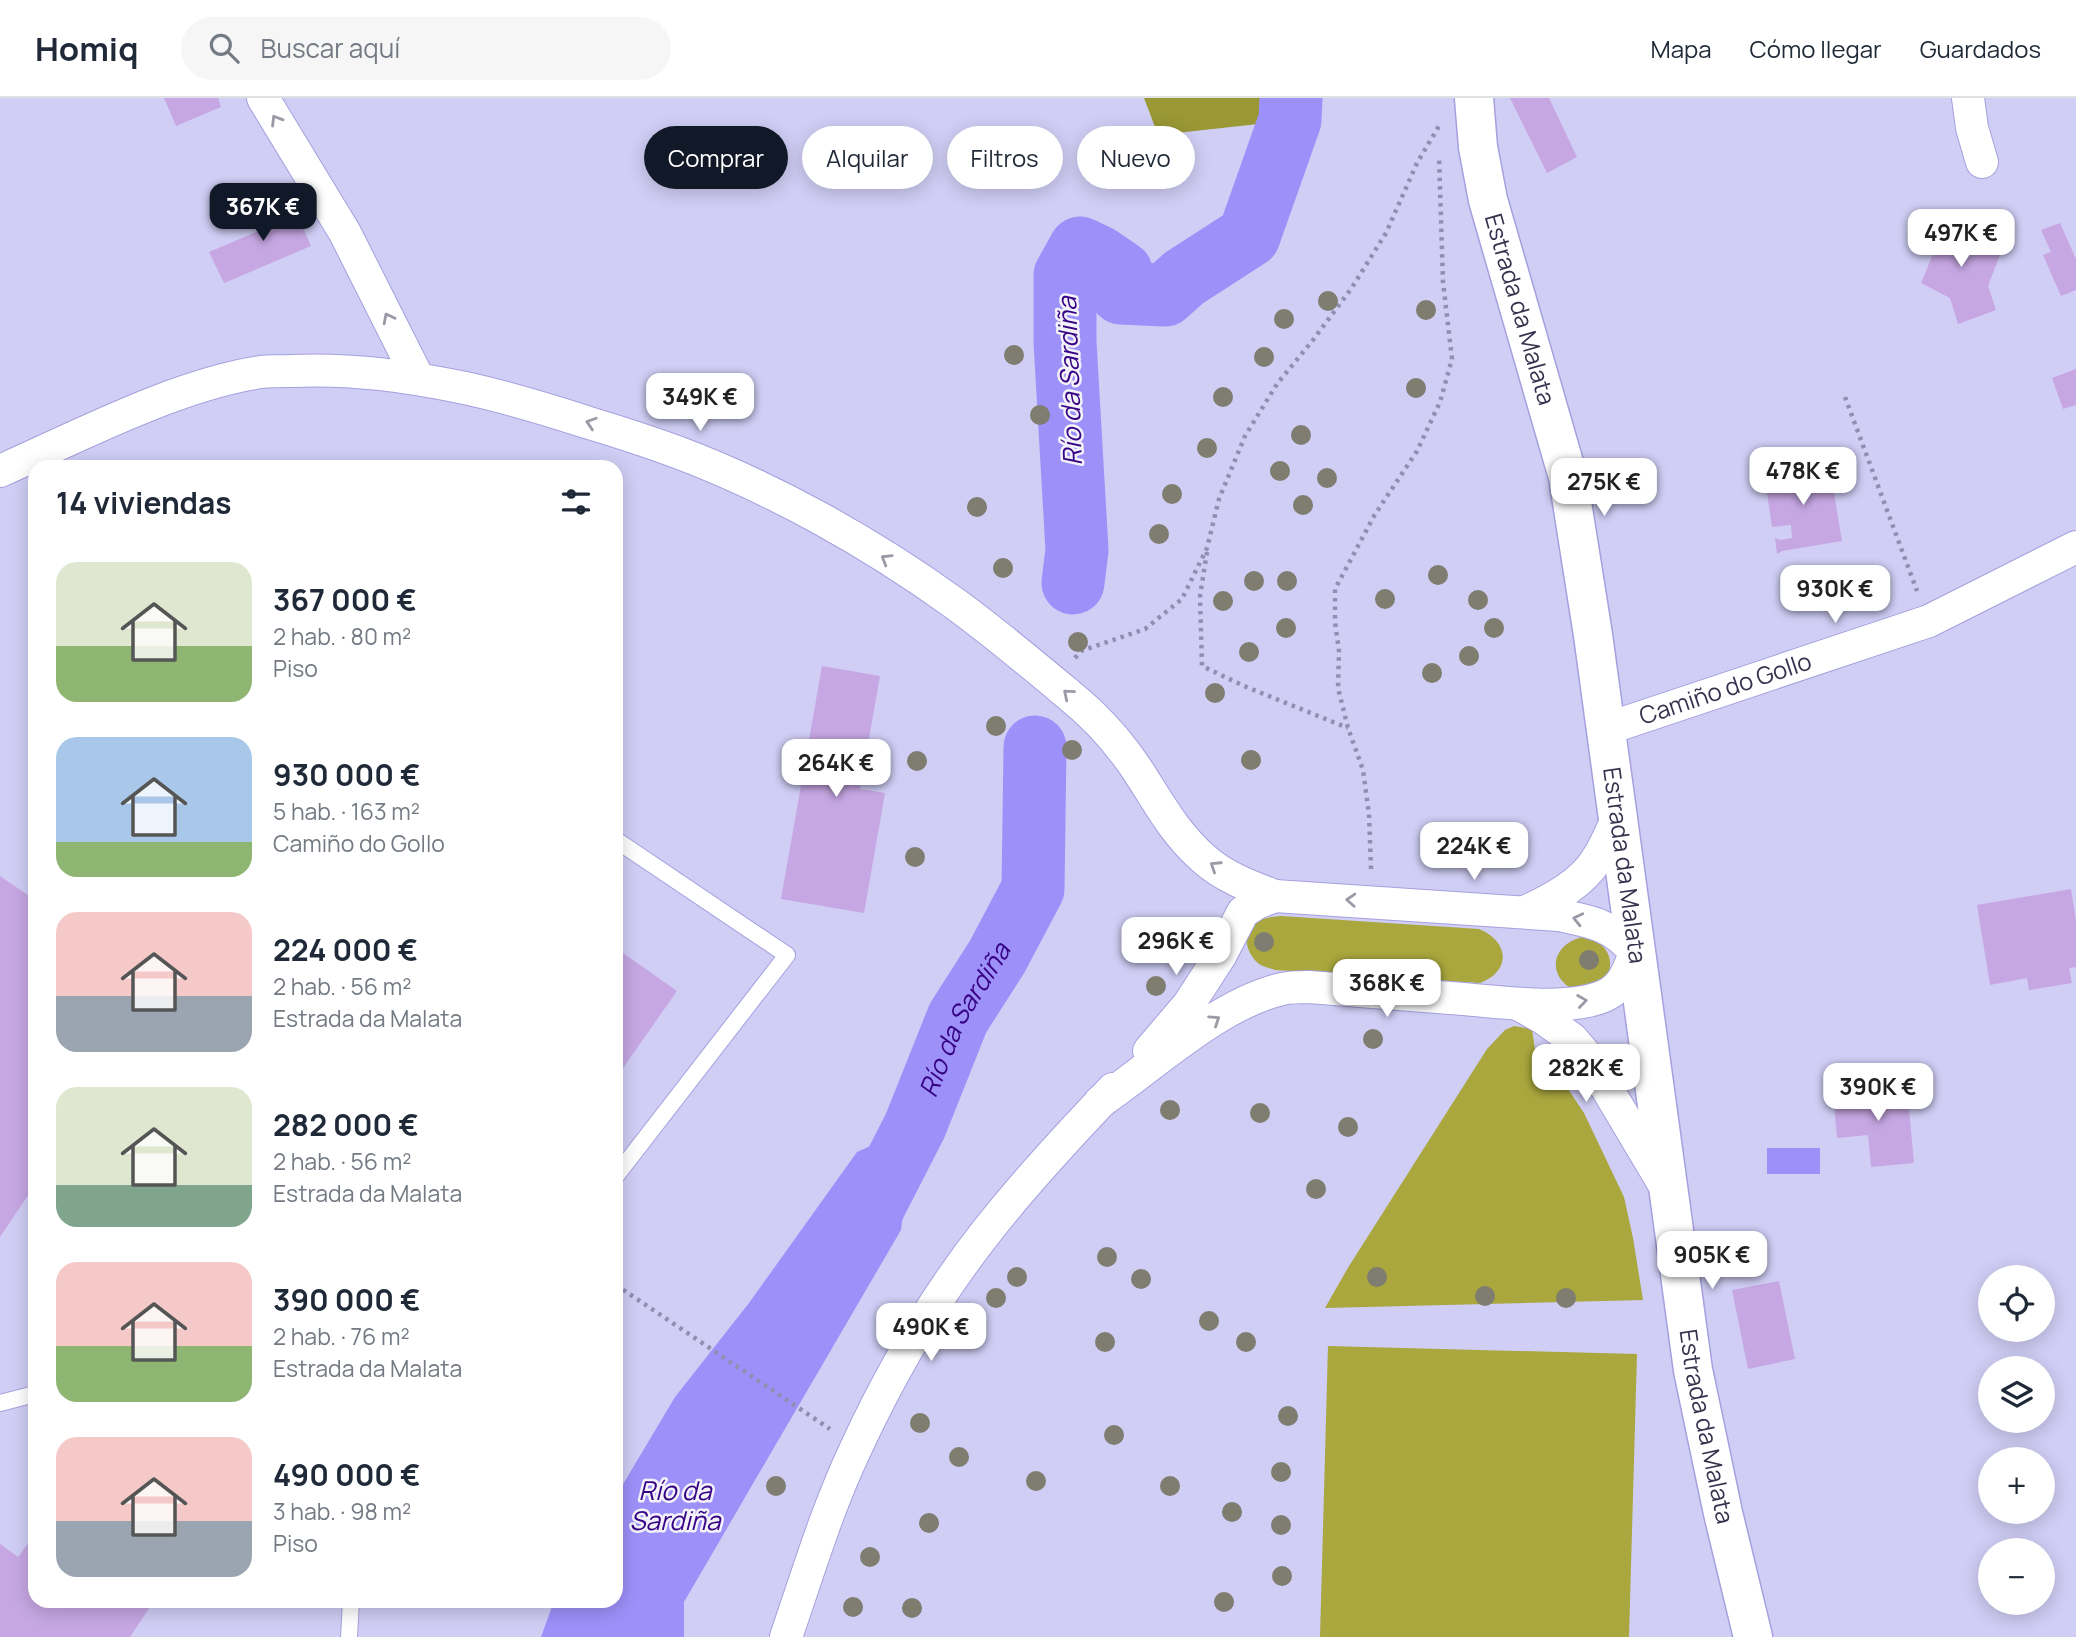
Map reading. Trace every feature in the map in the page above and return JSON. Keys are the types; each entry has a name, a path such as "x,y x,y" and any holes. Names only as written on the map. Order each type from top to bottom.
{"street":[{"path":"263,98 345,233 418,378"},
{"name":"Estrada da Malata","path":"1474,98 1478,147 1488,200 1568,477 1606,729 1693,1370 1753,1637"},
{"path":"1968,98 1972,128 1982,162"},
{"path":"0,471 156,402 210,384 261,372 363,371 418,378 554,411 678,452 741,479 812,514 955,603 1053,682 1104,728 1134,765 1165,815 1206,861 1244,885 1275,896 1525,912 1574,918 1609,929 1635,953 1627,974 1617,988 1591,1001 1517,1003 1309,987 1282,989 1226,1012 1100,1102"},
{"name":"Camiño do Gollo","path":"1606,729 1928,621 2076,547"},
{"path":"1525,912 1576,883 1596,861 1617,819"},
{"path":"786,1637 843,1478 876,1407 924,1322 986,1232 1066,1138 1164,1035 1189,1004 1220,956 1243,912 1275,896"},
{"path":"1517,1003 1572,1039 1590,1060 1668,1191"}],"lane":[{"path":"623,845 788,955 623,1167"},
{"path":"0,1403 28,1396"},
{"path":"349,1637 351,1608"}],"path":[{"path":"1348,728 1202,666 1200,596 1207,548 1219,499 1245,436 1277,384 1350,289 1385,233 1417,163 1440,124 1440,138"},
{"path":"1370,901 1369,814 1363,770 1338,688 1335,589 1374,516 1417,451 1440,402 1452,359 1443,282 1440,151"},
{"path":"1844,397 1928,621"},
{"path":"1053,682 1080,652 1145,629 1182,599 1207,548"},
{"path":"623,1290 804,1411"}],"shaded area":[{"path":"1144,98 1311,98 1305,119 1195,131 1195,126 1155,126"},
{"path":"1281,916 1479,929 1489,934 1501,948 1502,964 1490,978 1480,983 1275,970 1255,960 1247,945 1247,934 1257,922"},
{"path":"1583,937 1604,947 1610,959 1610,966 1605,981 1572,989 1558,975 1556,959 1565,945"},
{"path":"1514,1026 1532,1029 1535,1050 1562,1080 1584,1113 1624,1197 1643,1300 1325,1308 1487,1049 1505,1030"},
{"path":"1328,1346 1637,1354 1629,1637 1320,1637"}],"water":[{"name":"Río da Sardiña","path":"915,1126 901,1230 684,1602 684,1637 541,1637 551,1608 623,1608 623,1484 675,1397 749,1303 857,1152"},
{"path":"1767,1148 1820,1148 1820,1174 1767,1174"}],"building":[{"path":"164,98 218,98 221,107 176,126"},
{"path":"1510,98 1549,98 1577,157 1547,173"},
{"path":"290,198 311,246 224,283 209,252 261,230 255,213"},
{"path":"1964,216 1973,240 2000,255 1988,286 1996,310 1958,324 1950,298 1921,283 1933,254 1926,229"},
{"path":"2060,223 2076,259 2076,290 2061,296 2043,255 2051,252 2041,230"},
{"path":"2076,369 2076,405 2063,409 2052,378"},
{"path":"1804,466 1805,473 1830,469 1842,541 1777,554 1775,538 1792,538 1791,525 1772,527 1764,472"},
{"path":"822,666 880,676 860,789 885,793 864,913 781,899"},
{"path":"0,876 28,895 28,1195 0,1237"},
{"path":"2071,889 2076,921 2076,967 2069,968 2072,983 2029,990 2027,978 1990,985 1977,905"},
{"path":"623,953 677,991 623,1068"},
{"path":"1907,1087 1914,1163 1871,1167 1868,1135 1837,1138 1833,1094"},
{"path":"1779,1281 1795,1359 1748,1369 1732,1290"},
{"path":"28,1543 28,1608 149,1608 130,1637 0,1637 0,1544 18,1557"}],"waterway":[{"name":"Río da Sardiña","path":"1073,583 1077,550 1065,342 1065,275 1080,248 1121,272 1121,293 1165,295 1184,278 1249,236 1290,120 1291,98"},
{"name":"Río da Sardiña","path":"875,1204 915,1126 958,1018 997,957 1033,889 1035,747"}]}
